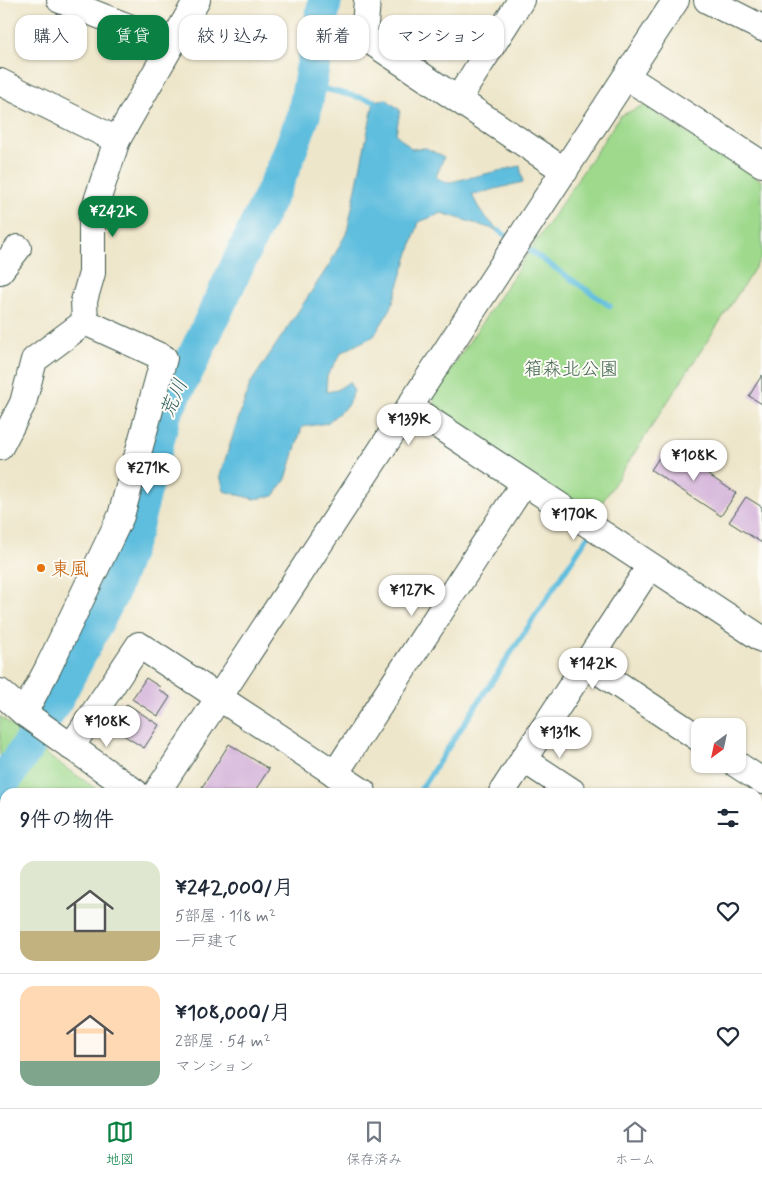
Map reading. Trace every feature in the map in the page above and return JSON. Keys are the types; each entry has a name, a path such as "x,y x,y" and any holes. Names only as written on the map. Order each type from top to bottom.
{"street":[{"path":"60,0 172,44"},
{"path":"85,322 84,301 92,273 92,216 117,140 197,0"},
{"path":"367,0 364,37 565,171"},
{"path":"458,99 520,0"},
{"path":"160,788 676,0"},
{"path":"707,0 762,28"},
{"path":"627,77 762,164"},
{"path":"0,82 117,140"},
{"path":"0,271 18,248"},
{"path":"0,447 23,403 34,360 85,322"},
{"path":"24,713 48,668 120,516 164,358 85,322"},
{"path":"410,407 762,639"},
{"path":"335,774 524,483"},
{"path":"505,788 650,566"},
{"path":"63,742 139,645 357,788"},
{"path":"586,663 691,734"},
{"path":"0,692 24,713 128,788"},
{"path":"523,760 567,788"},
{"path":"746,771 762,781"}],"green space":[{"name":"箱森北公園","path":"644,105 762,181 762,257 594,515 438,416 433,396 620,116"},
{"path":"0,716 54,760 95,788 0,788"}],"water":[{"path":"386,99 400,110 396,134 412,149 426,148 444,157 436,177 446,183 520,166 523,182 472,195 481,212 499,231 442,213 419,222 391,308 374,336 342,352 327,376 326,392 337,390 349,382 354,391 347,406 327,423 302,427 286,479 274,496 254,499 224,491 220,475 250,384 329,265 347,232 374,101"}],"building":[{"path":"762,375 762,404 749,396"},
{"path":"666,447 736,493 721,516 651,470"},
{"path":"746,497 762,507 762,543 729,522"},
{"path":"146,678 160,687 158,689 170,697 158,716 132,699"},
{"path":"127,704 159,725 144,748 112,728"},
{"path":"229,744 269,769 257,788 202,788"}],"waterway":[{"name":"荒川","path":"0,787 57,698 111,595 135,530 164,415 190,365 284,167 304,114 325,0"},
{"path":"309,85 374,101"},
{"path":"499,231 511,239"},
{"path":"523,246 610,306"},
{"path":"422,788 590,533"}],"place":[{"name":"東風","path":"41,568"}]}
